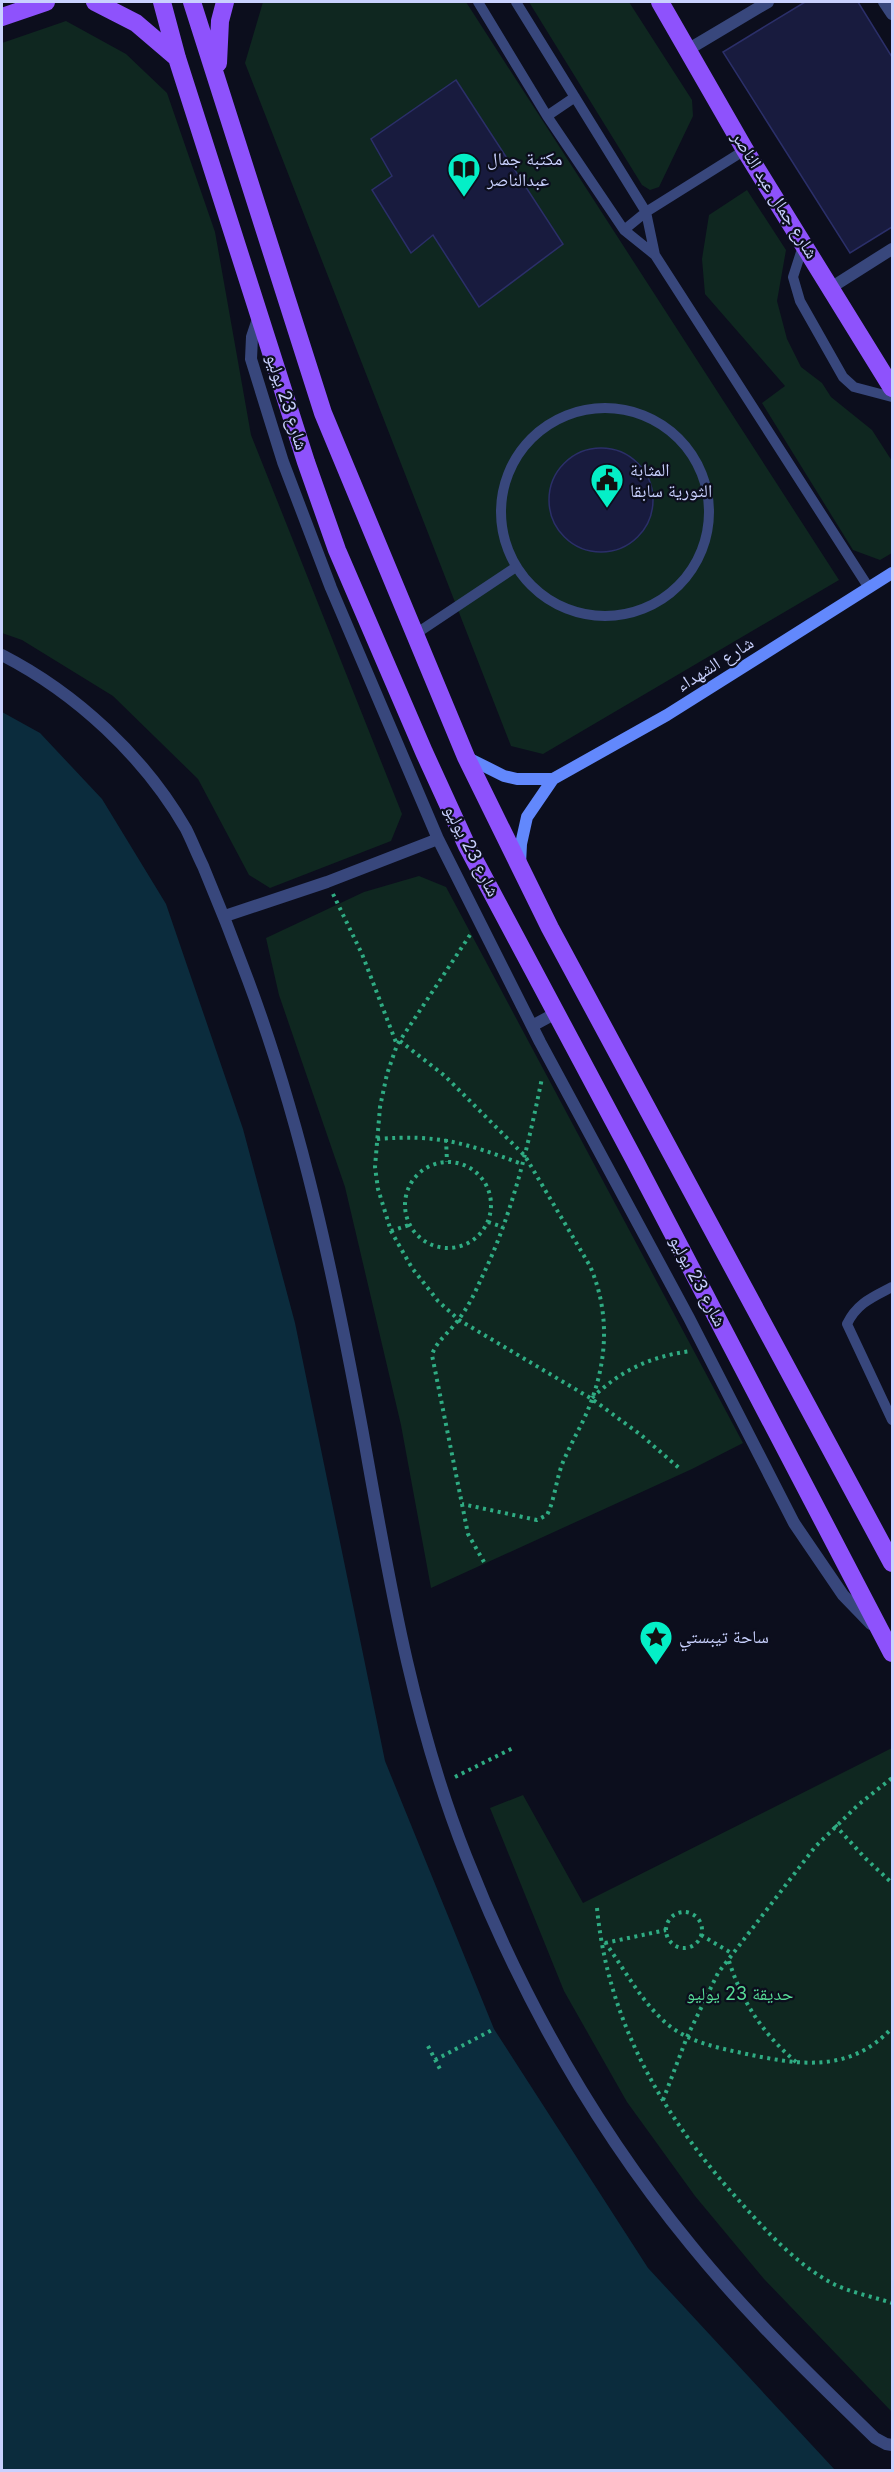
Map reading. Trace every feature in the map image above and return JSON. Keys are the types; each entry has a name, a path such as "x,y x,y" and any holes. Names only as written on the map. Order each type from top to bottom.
{"main road":[{"path":"2,17 46,2"},
{"path":"95,2 136,23 177,58"},
{"name":"شارع 23 يوليو","path":"162,2 177,58 299,442 346,571 467,846 889,1646"},
{"name":"شارع 23 يوليو","path":"192,2 323,413 466,757 591,1005 891,1555"},
{"path":"218,80 217,47 225,2"},
{"name":"شارع جمال عبد الناصر","path":"660,2 746,150 892,388"}],"street":[{"path":"689,49 768,2"},
{"path":"884,2 892,14"},
{"path":"832,287 892,249"},
{"path":"259,316 252,337 251,359 283,462 331,588 438,839 532,1026 705,1349 794,1523 843,1595 889,1646"},
{"name":"شارع الشهداء","path":"520,868 521,844 527,817 553,779 668,715 892,573"},
{"path":"2,655 35,672 78,705 117,740 153,781 187,830 225,916 268,1033 295,1125 334,1286 399,1633 417,1708 440,1785 466,1856 525,1990 590,2106 638,2176 684,2236 736,2297 808,2373 875,2438 892,2445"},
{"name":"شارع الشهداء","path":"466,757 504,776 517,779 553,779"},
{"path":"225,916 327,882 438,839"},
{"path":"532,1026 556,1013"}],"lane":[{"path":"478,2 547,116 624,231 655,255 869,588"},
{"path":"516,2 646,212 655,255"},
{"path":"547,116 575,98"},
{"path":"624,231 646,212 746,150"},
{"path":"804,243 793,277 800,302 843,376 854,387 892,397"},
{"path":"618,407 662,423 695,457 710,501 705,547 680,587 640,612 593,616 571,609 549,601 516,567 501,523 506,476 531,437 571,412 618,407"},
{"path":"414,635 516,567"},
{"path":"892,1287 865,1300 853,1311 847,1324 892,1420"}],"path":[{"path":"327,882 362,954 399,1043 445,1076 525,1156 590,1266 602,1299 605,1342 592,1399 562,1466 549,1512 544,1518 537,1520 462,1504"},
{"path":"479,922 399,1043 383,1090 375,1167 378,1189 391,1231 412,1268 438,1301 459,1320 592,1399 641,1435 679,1468"},
{"path":"484,1562 471,1542 432,1359 437,1345 459,1320 483,1276 503,1227 525,1156 547,1054"},
{"path":"377,1139 423,1137 446,1139 468,1144 522,1164"},
{"path":"446,1139 447,1162"},
{"path":"447,1162 468,1167 484,1181 492,1201 488,1222 475,1239 455,1248 433,1246 416,1234 409,1225 405,1204 411,1183 426,1168 447,1162"},
{"path":"488,1222 503,1227"},
{"path":"391,1231 409,1225"},
{"path":"592,1399 618,1376 640,1364 678,1353 705,1349"},
{"path":"440,1785 513,1748"},
{"path":"663,2100 687,2037 718,1973 796,1869 836,1825 892,1778"},
{"path":"836,1825 865,1858 892,1883"},
{"path":"597,1908 615,2001 630,2039 679,2126 719,2179 787,2251 830,2282 891,2302"},
{"path":"686,1912 697,1917 701,1923 701,1935 693,1945 681,1947 670,1941 666,1930 674,1914 686,1912"},
{"path":"603,1943 666,1930"},
{"path":"701,1935 733,1954"},
{"path":"603,1943 657,2014 687,2037 709,2046 798,2064 827,2062 854,2055 870,2047 892,2028"},
{"path":"728,1960 743,2000 754,2018 767,2035 798,2064"},
{"path":"435,2060 494,2029"},
{"path":"428,2046 441,2072"}],"green space":[{"path":"263,2 466,2 839,580 543,754 511,746 245,63"},
{"path":"529,2 629,2 692,100 693,116 659,187 650,190 642,185"},
{"path":"66,21 126,54 167,93 215,232 251,435 402,814 391,841 270,888 249,875 198,779 113,696 22,640 2,633 2,43"},
{"path":"747,190 786,250 777,301 787,339 801,367 822,383 831,397 872,430 892,461 892,553 880,560 853,550 762,403 785,386 705,294 702,259 709,215"},
{"path":"419,876 446,887 743,1443 692,1469 431,1588 401,1425 345,1187 279,995 266,938 364,892"},
{"name":"حديقة 23 يوليو","path":"892,1748 892,2412 764,2279 695,2196 627,2102 564,1991 490,1808 523,1795 583,1903"}],"water":[{"path":"2,712 40,733 102,799 166,904 243,1129 295,1323 385,1761 494,2029 648,2268 835,2470 2,2470"}],"building":[{"path":"805,2 858,2 892,57 892,227 850,253 723,52"},
{"path":"456,80 563,244 479,307 433,235 411,253 372,190 392,176 371,139"},
{"path":"601,448 621,452 630,457 644,471 649,480 653,500 649,520 644,529 630,543 621,548 601,552 581,548 572,543 558,529 553,520 549,500 553,480 558,471 572,457 581,452"}],"place":[{"name":"مكتبة جمال عبدالناصر","path":"464,198"},
{"name":"المثابة الثورية سابقا","path":"607,509"},
{"name":"ساحة تيبستي","path":"656,1666"}]}
